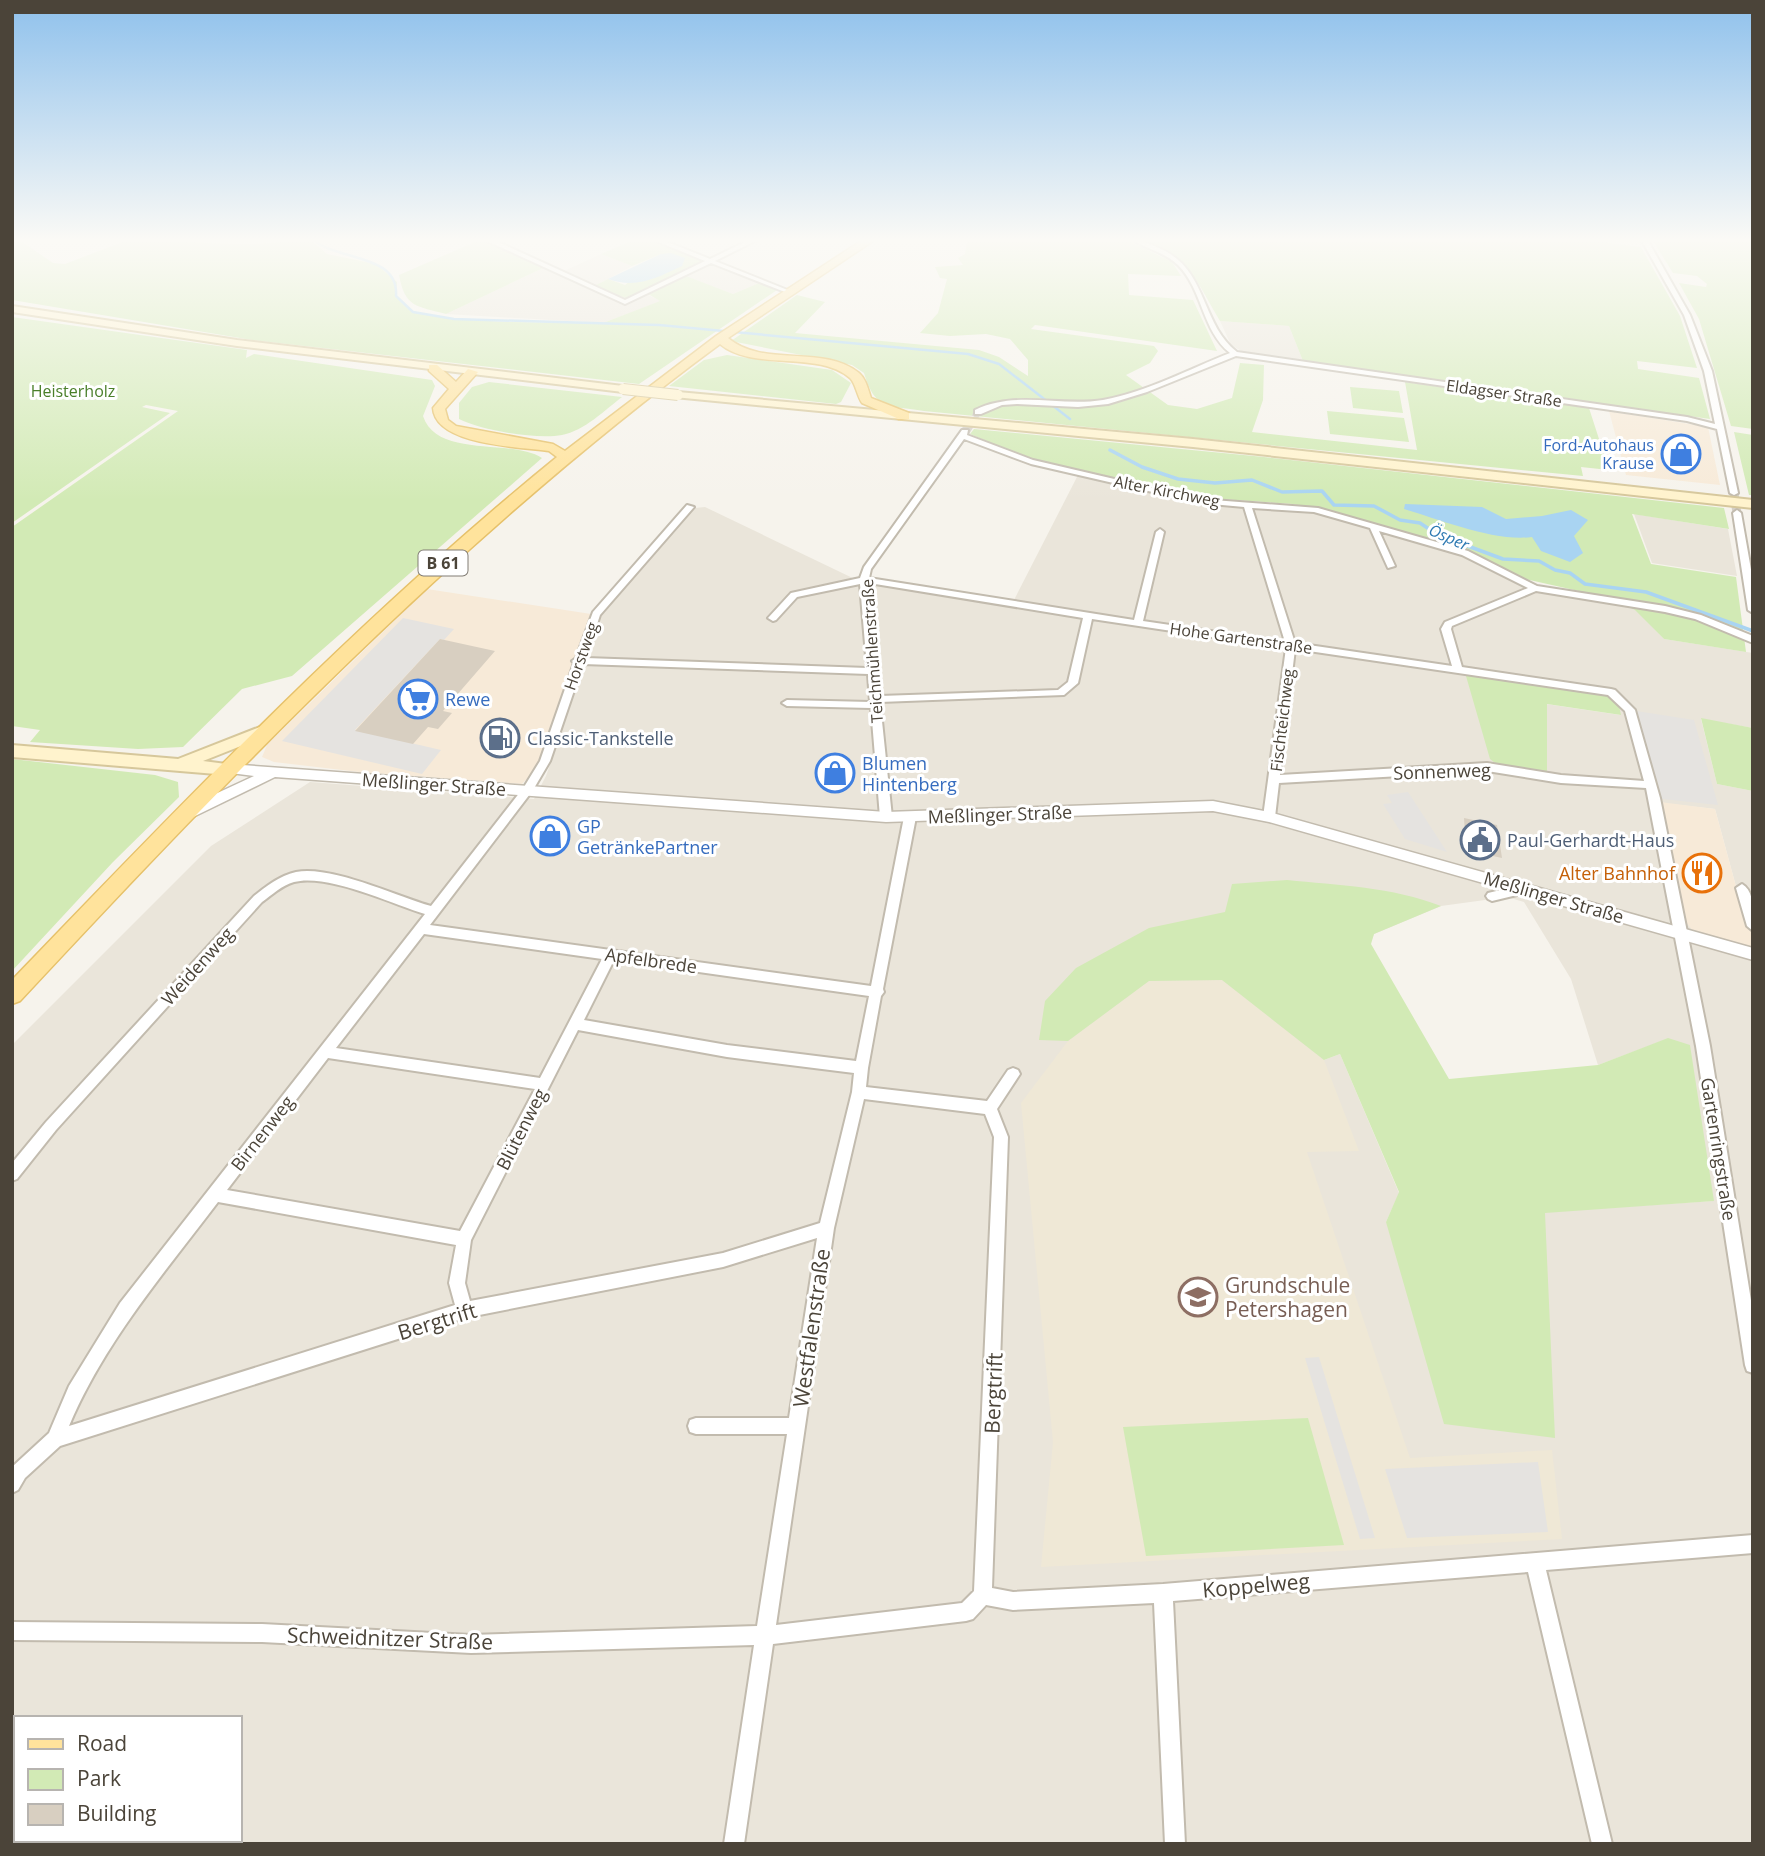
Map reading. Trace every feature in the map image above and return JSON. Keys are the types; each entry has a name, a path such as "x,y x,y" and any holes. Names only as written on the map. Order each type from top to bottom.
{"main road":[{"path":"135,328 433,368 623,389 1453,469 1753,505"},
{"name":"B 61","path":"12,995 265,730 447,559 595,434 735,328"},
{"name":"B 61","path":"722,337 729,345 760,354 840,368 858,379 861,391"},
{"name":"B 61","path":"691,359 716,352 760,354"},
{"path":"433,368 455,388"},
{"name":"B 61","path":"472,372 439,408 439,418 446,426 477,436 553,448 566,458"},
{"path":"851,411 861,391"},
{"path":"861,391 866,400 904,416"},
{"name":"B 61","path":"533,443 564,442 595,434"},
{"path":"181,764 265,730"},
{"path":"12,751 228,769"}],"street":[{"path":"1214,328 1229,351 1235,354"},
{"path":"1692,328 1708,371 1720,415 1718,427 1723,431 1734,493"},
{"path":"978,412 988,405 1092,404 1127,395 1235,354"},
{"name":"Eldagser Straße","path":"1235,354 1687,419 1718,427"},
{"name":"Alter Kirchweg","path":"964,434 1031,463 1200,501 1315,510 1465,553 1535,588 1665,608 1753,640"},
{"name":"Teichmühlenstraße","path":"886,817 864,580 867,569 964,434"},
{"name":"Fischteichweg","path":"1247,504 1291,646 1269,817"},
{"name":"Horstweg","path":"528,790 545,761 577,661 601,606 690,507"},
{"path":"1737,513 1753,610"},
{"path":"1374,529 1391,566"},
{"path":"1138,623 1160,532"},
{"path":"773,618 794,595 864,580"},
{"name":"Hohe Gartenstraße","path":"864,580 1088,616 1611,692 1617,696"},
{"path":"1458,670 1446,629 1448,624 1535,588"},
{"path":"787,702 874,702 1060,693 1073,683 1088,616"},
{"path":"577,661 871,671"},
{"path":"1617,696 1630,710 1651,785 1683,933"},
{"name":"Sonnenweg","path":"1275,779 1487,767 1561,779 1651,785"},
{"name":"Meßlinger Straße","path":"228,769 886,817 1213,806 1269,817 1753,954"},
{"path":"183,816 275,772"},
{"name":"Birnenweg","path":"12,1484 19,1472 55,1439 75,1392 125,1309 423,929 528,790"},
{"name":"Westfalenstraße","path":"734,1844 826,1228 859,1092 860,1068 878,992 910,817"},
{"name":"Weidenweg","path":"12,1174 51,1126 258,899 282,881 302,876 328,879 434,912"},
{"path":"1492,896 1513,892 1516,885"},
{"path":"1742,888 1753,926"},
{"name":"Apfelbrede","path":"423,929 878,992"},
{"name":"Gartenringstraße","path":"1683,933 1753,1365"},
{"name":"Blütenweg","path":"464,1310 457,1283 464,1239 611,954"},
{"path":"575,1024 727,1052 860,1068"},
{"path":"326,1052 544,1084"},
{"path":"859,1092 990,1108 1013,1074"},
{"name":"Bergtrift","path":"983,1595 1001,1137 990,1108"},
{"path":"214,1194 464,1239"},
{"name":"Bergtrift","path":"55,1439 464,1310 723,1260 826,1228"},
{"path":"696,1426 797,1426"},
{"name":"Koppelweg","path":"983,1595 1013,1601 1163,1593 1753,1544"},
{"path":"1535,1561 1602,1844"},
{"path":"1163,1593 1175,1844"},
{"path":"767,1635 966,1612 983,1595"},
{"name":"Schweidnitzer Straße","path":"12,1630 262,1633 471,1644 767,1635"}],"shaded area":[{"path":"1223,328 1290,328 1303,361 1243,352 1231,345"},
{"path":"1609,411 1708,427 1720,485 1626,475"},
{"path":"1078,475 1206,503 1304,510 1327,515 1459,553 1527,587 1612,602 1636,610 1664,639 1753,653 1753,728 1701,719 1717,784 1753,791 1753,928 1747,927 1715,809 1661,803 1753,950 1753,1844 12,1844 12,1045 211,846 310,782 534,799 546,776 603,610 695,508 705,507 861,582 1014,607 1014,600","holes":["1618,701 1620,715 1546,704","1507,897 1524,902 1571,979 1598,1065 1667,1039 1713,1201 1386,1222 1399,1193 1340,1054 1324,1060 1374,934 1441,906"]},
{"path":"1634,514 1728,529 1737,576 1652,563"},
{"path":"427,589 591,614 539,766 522,784 359,772 274,762 262,757 267,745"},
{"path":"403,618 454,629 444,640 440,639 355,730 441,750 422,774 282,741"},
{"path":"1630,710 1694,720 1718,805 1654,798"},
{"path":"1408,792 1447,852 1405,839 1383,804 1392,803 1387,795"},
{"path":"1660,802 1715,809 1747,927 1753,928 1753,950 1693,931 1685,921"},
{"name":"Grundschule Petershagen","path":"1222,980 1324,1060 1359,1151 1307,1152 1410,1458 1552,1450 1562,1539 1041,1567 1053,1442 1021,1103 1068,1041 1149,981"},
{"path":"1319,1357 1375,1538 1360,1539 1305,1358"},
{"path":"1538,1462 1548,1532 1407,1538 1385,1469"}],"green space":[{"name":"Heisterholz","path":"12,328 88,328 247,350 246,358 254,354 432,380 435,386 423,416 431,429 443,438 476,446 529,452 542,458 292,676 242,689 183,747 138,749 30,742 40,730 12,726 12,527 178,411 146,405 142,407 170,413 12,523"},
{"path":"178,328 722,328 639,384 252,340"},
{"path":"750,328 800,328 795,333 979,350 999,357 1028,376 1028,360 1010,339 986,334 950,336 920,333 925,328 1032,328 1154,346 1158,351 1150,363 1126,375 1168,405 1197,409 1232,398 1240,363 1264,365 1263,400 1252,432 1417,450 1405,382 1589,408 1609,470 1581,467 1583,476 901,408 879,400 868,385 864,373 852,365 731,341"},
{"path":"1053,328 1206,328 1217,351"},
{"path":"1290,328 1684,328 1697,368 1637,361 1638,369 1699,378 1710,419 1303,361"},
{"path":"1702,328 1753,328 1753,429 1731,426"},
{"path":"727,355 832,370 851,383 841,402 836,404 669,386 704,360"},
{"path":"489,382 622,397 594,419 570,433 551,436 524,435 480,427 459,419 459,403 472,387"},
{"path":"1350,387 1399,391 1403,413 1353,408"},
{"path":"1327,411 1404,418 1409,442 1330,434"},
{"path":"974,429 1264,457 1724,508 1729,529 1632,514 1651,564 1736,577 1746,652 1664,639 1635,610 1601,596 1516,577 1462,548 1293,504 1206,498 1032,460 970,434"},
{"path":"1734,432 1753,435 1753,495 1749,495"},
{"path":"1469,674 1608,695 1618,701 1621,715 1547,704 1547,773 1499,766 1490,759 1466,676"},
{"path":"1701,718 1753,728 1753,791 1717,784"},
{"path":"12,759 155,775 178,782 179,797 113,862 12,971"},
{"path":"1287,880 1384,891 1441,906 1374,934 1371,944 1449,1079 1598,1065 1668,1038 1690,1045 1714,1201 1545,1213 1555,1438 1444,1424 1386,1222 1399,1192 1340,1054 1324,1060 1222,980 1149,981 1068,1041 1039,1040 1045,1001 1076,968 1149,928 1225,912 1232,884"},
{"path":"1308,1418 1344,1545 1146,1556 1123,1427"}],"water":[{"path":"1405,504 1482,507 1506,519 1571,510 1588,520 1574,536 1583,553 1570,562 1541,551 1532,537 1517,538 1468,529 1404,509"}],"building":[{"name":"Rewe","path":"440,639 495,651 443,711 452,713 438,729 428,727 413,744 355,731"},
{"name":"Paul-Gerhardt-Haus","path":"1464,818 1497,825 1502,858 1466,850"}],"waterway":[{"name":"Ösper","path":"687,328 968,354 999,364 1070,419"},
{"name":"Ösper","path":"1110,450 1142,467 1178,479 1215,483 1252,480 1282,492 1322,491 1334,505 1374,506 1400,520 1420,523 1438,535 1503,559 1539,561 1555,570 1570,573 1585,584 1646,592 1753,631"}],"tunnel":[{"path":"969,426 978,412"},
{"path":"965,432 970,424"},
{"path":"1734,493 1737,513"}],"place":[{"name":"Ford-Autohaus Krause","path":"1681,454"},
{"name":"Rewe","path":"418,699"},
{"name":"Classic-Tankstelle","path":"500,738"},
{"name":"Blumen Hintenberg","path":"835,773"},
{"name":"GP GetränkePartner","path":"550,836"},
{"name":"Paul-Gerhardt-Haus","path":"1480,840"},
{"name":"Alter Bahnhof","path":"1702,873"},
{"name":"Grundschule Petershagen","path":"1198,1297"}]}
